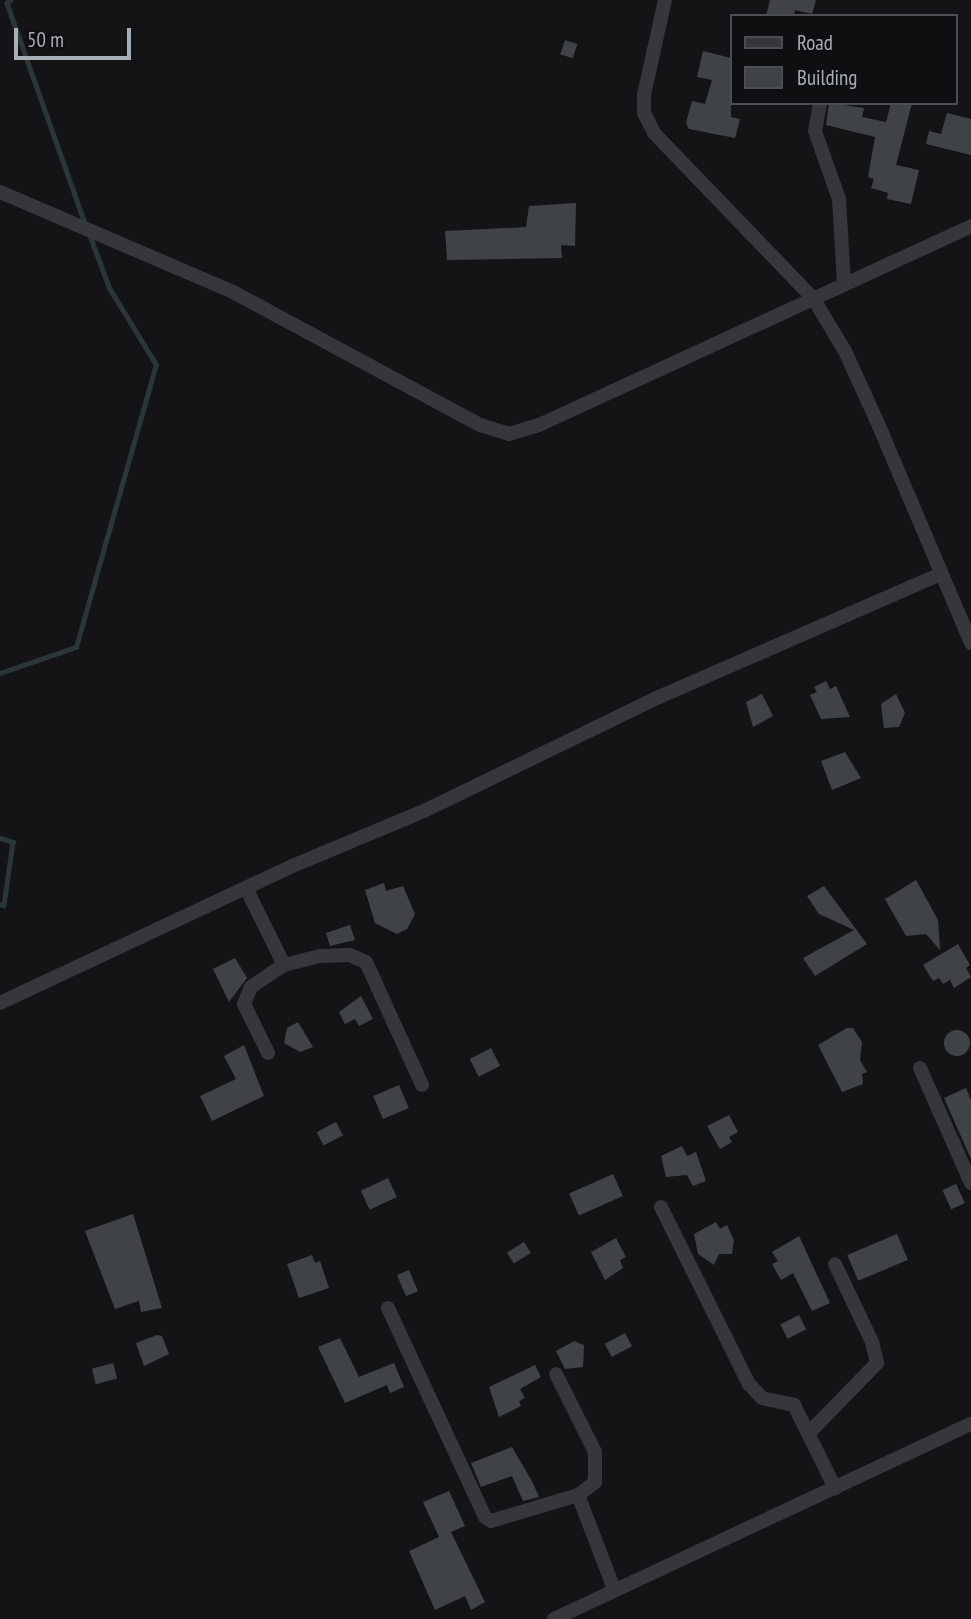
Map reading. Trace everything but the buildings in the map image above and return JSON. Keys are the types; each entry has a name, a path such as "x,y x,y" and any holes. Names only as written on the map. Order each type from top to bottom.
{"street":[{"path":"666,0 643,94 645,113 654,134 813,298 845,351 971,643"},
{"path":"820,105 815,131 839,199 844,284"},
{"path":"0,192 233,292 454,412 509,433 539,425 971,226"},
{"path":"0,1003 246,888 426,810 659,697 940,573"},
{"path":"246,888 284,965"},
{"path":"268,1053 245,996 251,987 284,965 321,956 350,955 366,962 422,1084"},
{"path":"920,1068 971,1183"},
{"path":"661,1207 749,1384 762,1398 794,1405 835,1488"},
{"path":"809,1433 877,1363 872,1342 835,1264"},
{"path":"388,1308 485,1517 501,1522 579,1495 595,1482 596,1452 556,1374"},
{"path":"554,1619 971,1423"},
{"path":"579,1495 614,1589"}],"waterway":[{"path":"11,0 7,3 86,226"},
{"path":"0,673 76,647 156,365 109,288 89,234"},
{"path":"0,838 13,842 4,905 0,905"}]}
